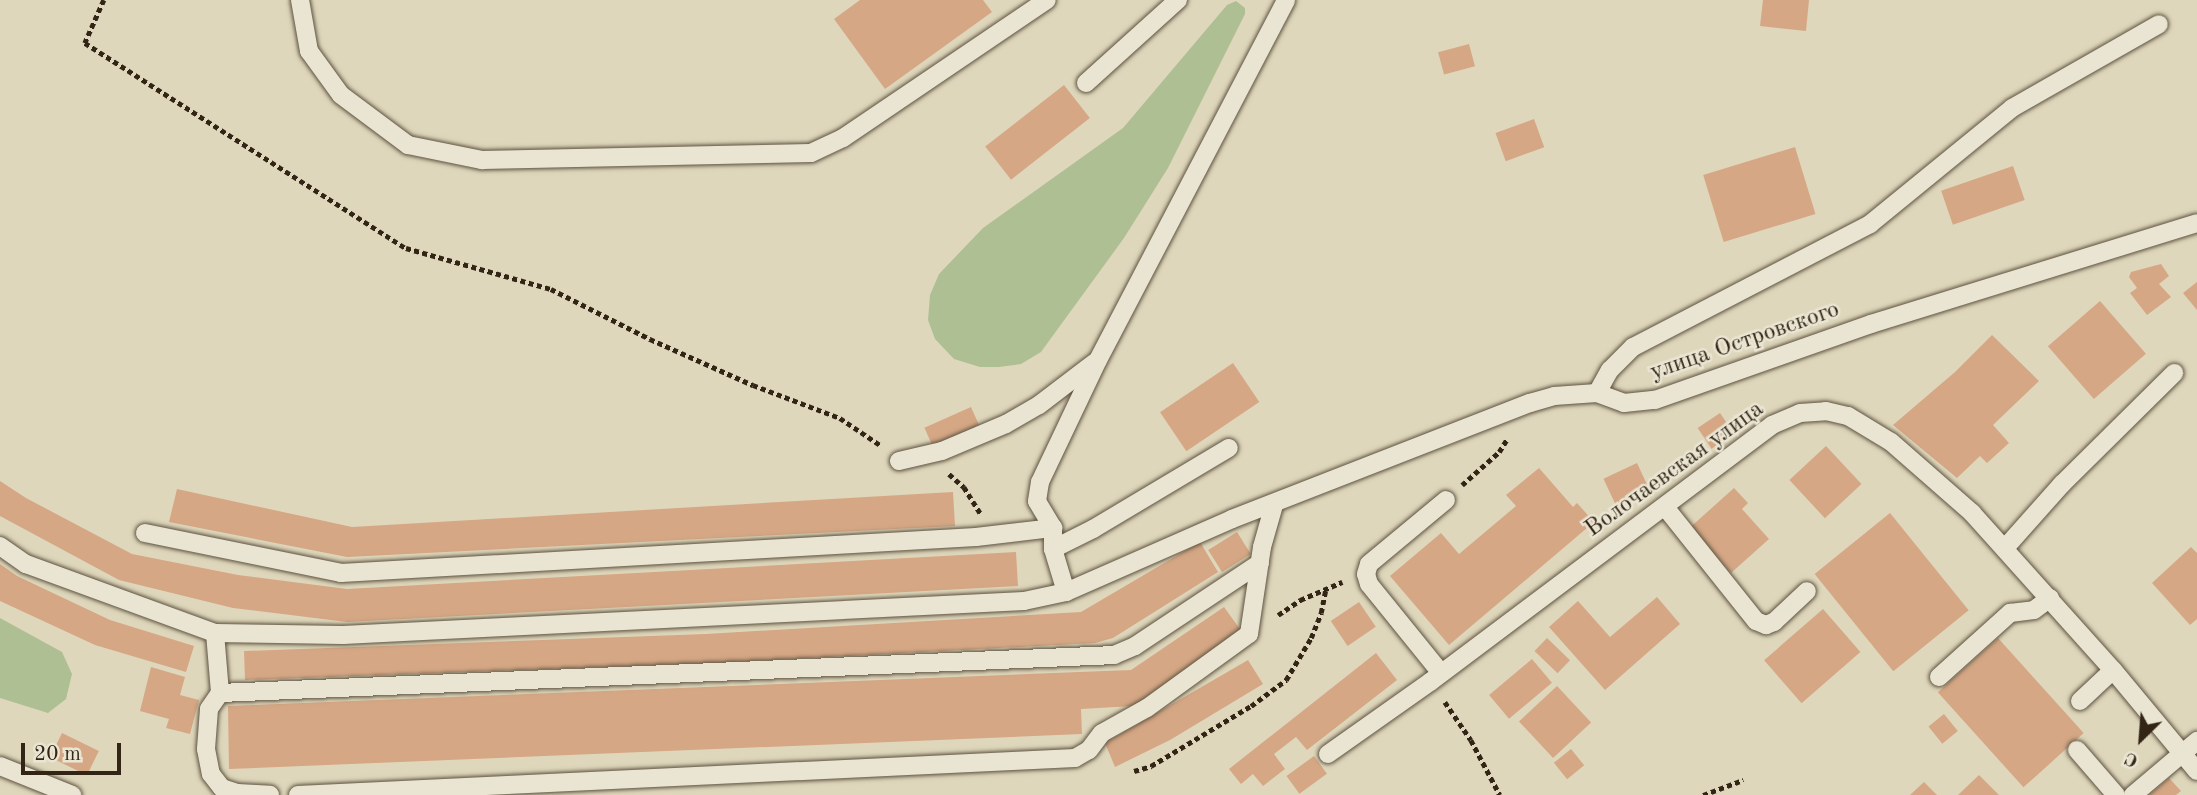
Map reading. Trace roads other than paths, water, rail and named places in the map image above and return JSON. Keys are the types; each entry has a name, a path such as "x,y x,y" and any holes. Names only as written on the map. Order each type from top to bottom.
{"lane":[{"path":"300,0 309,51 341,94 408,145 482,160 811,153 843,138 1026,6 1047,0"},
{"path":"1086,83 1178,0"},
{"path":"1066,592 1054,549 1054,528 1037,501 1040,482 1098,360 1286,0"},
{"path":"1597,393 1610,370 1633,347 1870,224 2012,108 2159,24"},
{"name":"улица Островского","path":"0,547 26,564 215,633 342,635 1024,601 1066,592 1232,519 1274,505 1530,403 1554,396 1597,393 1624,403 1655,400 1871,324 2197,223"},
{"path":"904,460 942,451 1006,424 1038,405 1098,360"},
{"path":"2005,548 2062,484 2174,373"},
{"name":"Волочаевская улица","path":"1328,754 1436,677 1772,425 1800,413 1826,411 1848,416 1891,442 1972,513 2113,670 2197,771"},
{"path":"1054,549 1093,529 1229,448"},
{"path":"1436,677 1369,584 1366,574 1369,564 1446,500"},
{"path":"299,795 1075,758 1089,750 1102,733 1147,708 1249,634 1260,563 1274,505"},
{"path":"1665,507 1756,621 1766,625 1774,622 1807,591"},
{"path":"145,533 341,573 992,536 1054,528"},
{"path":"220,693 1114,655 1135,646 1260,563"},
{"path":"1939,677 2010,613 2034,610 2050,598"},
{"path":"215,633 220,693 209,709 206,749 211,774 222,788 237,793 270,795"},
{"path":"2080,701 2113,670"},
{"path":"2133,795 2197,741"},
{"path":"2077,750 2116,795"},
{"path":"0,766 72,795"}]}
